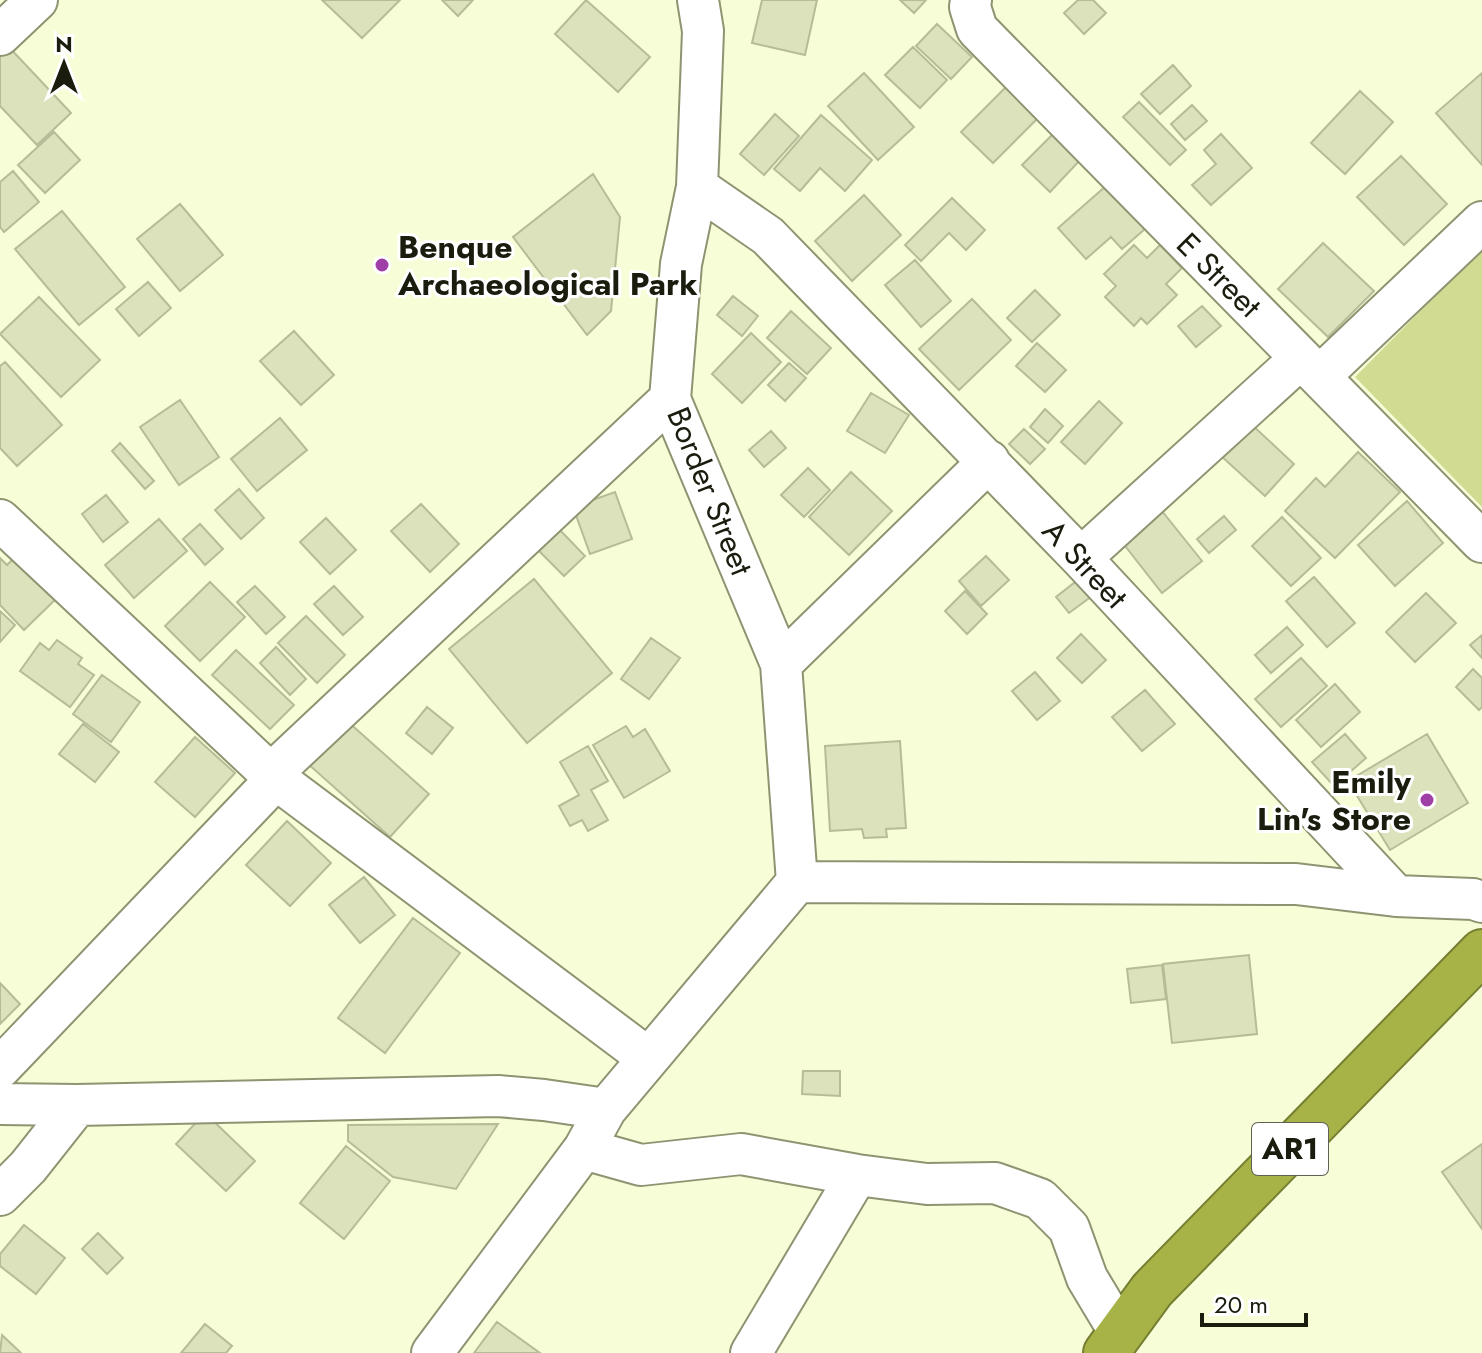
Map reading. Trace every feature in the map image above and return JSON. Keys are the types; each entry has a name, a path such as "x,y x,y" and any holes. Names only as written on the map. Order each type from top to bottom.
{"highway":[{"name":"AR1","path":"1113,1343 1152,1290 1482,952"}],"street":[{"path":"0,35 37,0"},
{"name":"Border Street","path":"698,0 703,31 697,187 681,264 670,399 781,664 797,882"},
{"name":"E Street","path":"971,0 977,29 1482,542"},
{"name":"A Street","path":"697,187 768,236 989,461 1396,896"},
{"path":"1081,558 1482,222"},
{"path":"0,1068 274,777 670,399"},
{"path":"781,664 989,461"},
{"path":"2,526 274,777 648,1058"},
{"path":"432,1353 584,1149 606,1109 797,882 1296,884 1482,902"},
{"path":"0,1104 498,1096 606,1109"},
{"path":"0,1195 28,1167 77,1105"},
{"path":"584,1149 641,1165 741,1154 927,1184 995,1183 1040,1199 1069,1228 1113,1343"},
{"path":"751,1353 857,1175"}],"green space":[{"path":"1482,249 1482,507 1355,377"}],"building":[{"path":"322,0 400,0 362,38"},
{"path":"442,0 473,0 458,16"},
{"path":"586,0 650,57 618,92 555,34"},
{"path":"762,0 817,0 805,55 752,43"},
{"path":"900,0 926,0 914,13"},
{"path":"1078,0 1093,0 1106,13 1084,34 1064,13"},
{"path":"937,24 972,57 951,79 916,46"},
{"path":"7,45 71,113 37,145 0,106 0,52"},
{"path":"913,47 947,80 920,108 885,75"},
{"path":"1173,65 1191,86 1160,114 1141,94"},
{"path":"864,73 914,127 878,160 828,106"},
{"path":"1482,73 1482,165 1436,113"},
{"path":"1007,86 1039,117 993,163 961,132"},
{"path":"1360,91 1393,122 1345,174 1311,143"},
{"path":"1139,102 1186,150 1170,165 1123,117"},
{"path":"1192,105 1207,121 1185,140 1171,124"},
{"path":"775,114 799,136 764,175 740,154"},
{"path":"821,115 872,160 845,191 820,168 800,191 774,169"},
{"path":"54,132 80,160 45,193 18,165"},
{"path":"1055,132 1082,158 1050,192 1022,165"},
{"path":"1221,134 1252,168 1211,205 1192,185 1216,164 1204,150"},
{"path":"1401,156 1447,204 1404,245 1357,197"},
{"path":"13,171 39,202 4,232 0,227 0,182"},
{"path":"593,174 620,217 611,311 587,335 513,237"},
{"path":"1106,186 1145,229 1122,249 1111,237 1086,259 1058,228"},
{"path":"864,195 901,235 852,281 815,241"},
{"path":"952,198 985,230 966,250 949,233 921,261 905,245"},
{"path":"180,204 223,255 180,291 137,239"},
{"path":"62,211 125,287 79,325 15,249"},
{"path":"1323,243 1374,291 1328,337 1278,289"},
{"path":"1134,245 1147,258 1160,245 1182,268 1166,284 1177,295 1147,324 1141,318 1134,326 1105,297 1116,286 1104,274"},
{"path":"915,260 951,301 921,327 885,285"},
{"path":"148,282 171,308 139,336 116,309"},
{"path":"1035,290 1060,315 1032,342 1007,318"},
{"path":"733,296 758,316 742,336 717,315"},
{"path":"39,297 100,360 61,397 0,334"},
{"path":"972,299 1011,340 959,390 919,349"},
{"path":"1202,306 1221,326 1196,347 1178,326"},
{"path":"791,311 831,348 807,374 767,338"},
{"path":"294,331 334,375 301,405 260,361"},
{"path":"751,333 781,362 742,403 712,374"},
{"path":"1037,343 1066,370 1045,392 1016,366"},
{"path":"5,362 62,425 17,466 0,448 0,366"},
{"path":"789,363 806,378 785,401 768,385"},
{"path":"871,393 909,415 885,453 847,431"},
{"path":"180,400 219,457 179,485 140,427"},
{"path":"1099,401 1122,423 1085,464 1061,442"},
{"path":"1045,409 1063,426 1048,443 1030,427"},
{"path":"280,418 307,450 257,491 231,459"},
{"path":"1250,423 1294,464 1265,496 1220,455"},
{"path":"1024,429 1045,449 1030,464 1009,444"},
{"path":"771,431 786,448 764,467 749,450"},
{"path":"120,443 154,481 145,489 112,451"},
{"path":"1358,452 1400,492 1335,558 1285,511 1316,478 1325,487"},
{"path":"808,468 830,490 804,517 781,495"},
{"path":"851,472 892,511 849,555 809,517"},
{"path":"239,489 264,518 241,539 215,510"},
{"path":"615,492 632,539 590,554 573,507"},
{"path":"106,495 128,522 103,542 82,514"},
{"path":"1407,501 1443,543 1395,586 1358,545"},
{"path":"421,504 459,544 430,572 391,531"},
{"path":"1162,511 1202,561 1162,593 1122,542"},
{"path":"1224,516 1236,530 1209,553 1197,539"},
{"path":"1282,517 1321,558 1291,586 1252,546"},
{"path":"326,518 356,550 330,574 300,542"},
{"path":"159,519 187,551 134,598 105,565"},
{"path":"200,524 223,549 205,565 183,539"},
{"path":"556,526 585,556 564,576 535,547"},
{"path":"19,553 60,595 24,630 0,605 0,558 7,565"},
{"path":"986,556 1009,580 981,606 959,581"},
{"path":"1314,577 1355,623 1327,647 1286,601"},
{"path":"534,579 612,673 527,743 449,649"},
{"path":"1079,579 1092,596 1069,613 1056,597"},
{"path":"210,582 245,617 200,661 165,626"},
{"path":"255,586 285,617 266,634 237,602"},
{"path":"334,586 363,617 343,635 314,604"},
{"path":"965,591 987,614 967,634 945,611"},
{"path":"1426,593 1456,623 1415,662 1386,632"},
{"path":"0,611 15,625 0,642"},
{"path":"306,616 345,655 317,683 278,643"},
{"path":"1287,627 1303,645 1271,673 1255,655"},
{"path":"1081,634 1106,660 1082,683 1057,658"},
{"path":"1482,635 1482,658 1470,645"},
{"path":"651,638 680,658 649,699 621,679"},
{"path":"57,640 82,658 78,664 94,675 70,707 20,671 40,643 49,650"},
{"path":"276,647 306,679 290,695 260,663"},
{"path":"236,650 294,705 270,729 212,675"},
{"path":"1301,658 1327,686 1281,727 1255,699"},
{"path":"1473,669 1482,678 1482,707 1479,710 1456,687"},
{"path":"1035,672 1060,701 1037,720 1012,691"},
{"path":"102,675 140,702 111,742 73,714"},
{"path":"1335,684 1360,712 1321,747 1296,720"},
{"path":"1145,690 1175,724 1142,751 1112,717"},
{"path":"427,707 453,728 432,754 406,733"},
{"path":"346,720 429,794 390,837 307,763"},
{"path":"83,724 119,752 95,782 59,754"},
{"path":"626,726 633,737 645,729 670,771 624,798 593,745"},
{"path":"1345,734 1366,758 1334,786 1312,762"},
{"path":"1427,734 1468,803 1390,850 1348,781"},
{"path":"195,737 235,773 195,817 155,782"},
{"path":"900,741 906,828 886,829 887,837 864,838 862,829 830,831 825,746"},
{"path":"588,746 608,781 591,790 608,820 588,831 582,820 570,826 559,806 579,795 560,762"},
{"path":"287,821 331,863 290,906 246,865"},
{"path":"364,877 395,915 360,943 329,905"},
{"path":"413,918 460,953 385,1053 338,1018"},
{"path":"1249,955 1257,1034 1172,1043 1163,964"},
{"path":"1162,965 1166,999 1131,1003 1127,969"},
{"path":"0,983 20,1004 0,1024"},
{"path":"803,1071 840,1071 840,1096 802,1094"},
{"path":"205,1113 255,1161 226,1191 176,1144"},
{"path":"498,1124 456,1189 393,1177 348,1141 348,1125"},
{"path":"1482,1144 1482,1229 1442,1172"},
{"path":"346,1146 390,1181 344,1239 300,1203"},
{"path":"24,1225 65,1258 36,1294 0,1266 0,1254"},
{"path":"98,1233 123,1258 107,1274 82,1249"},
{"path":"497,1322 540,1353 474,1353"},
{"path":"205,1324 232,1346 226,1353 181,1353"},
{"path":"2,1335 21,1353 0,1353"}],"place":[{"name":"Benque Archaeological Park","path":"382,265"},
{"name":"Emily Lin's Store","path":"1427,800"}]}
